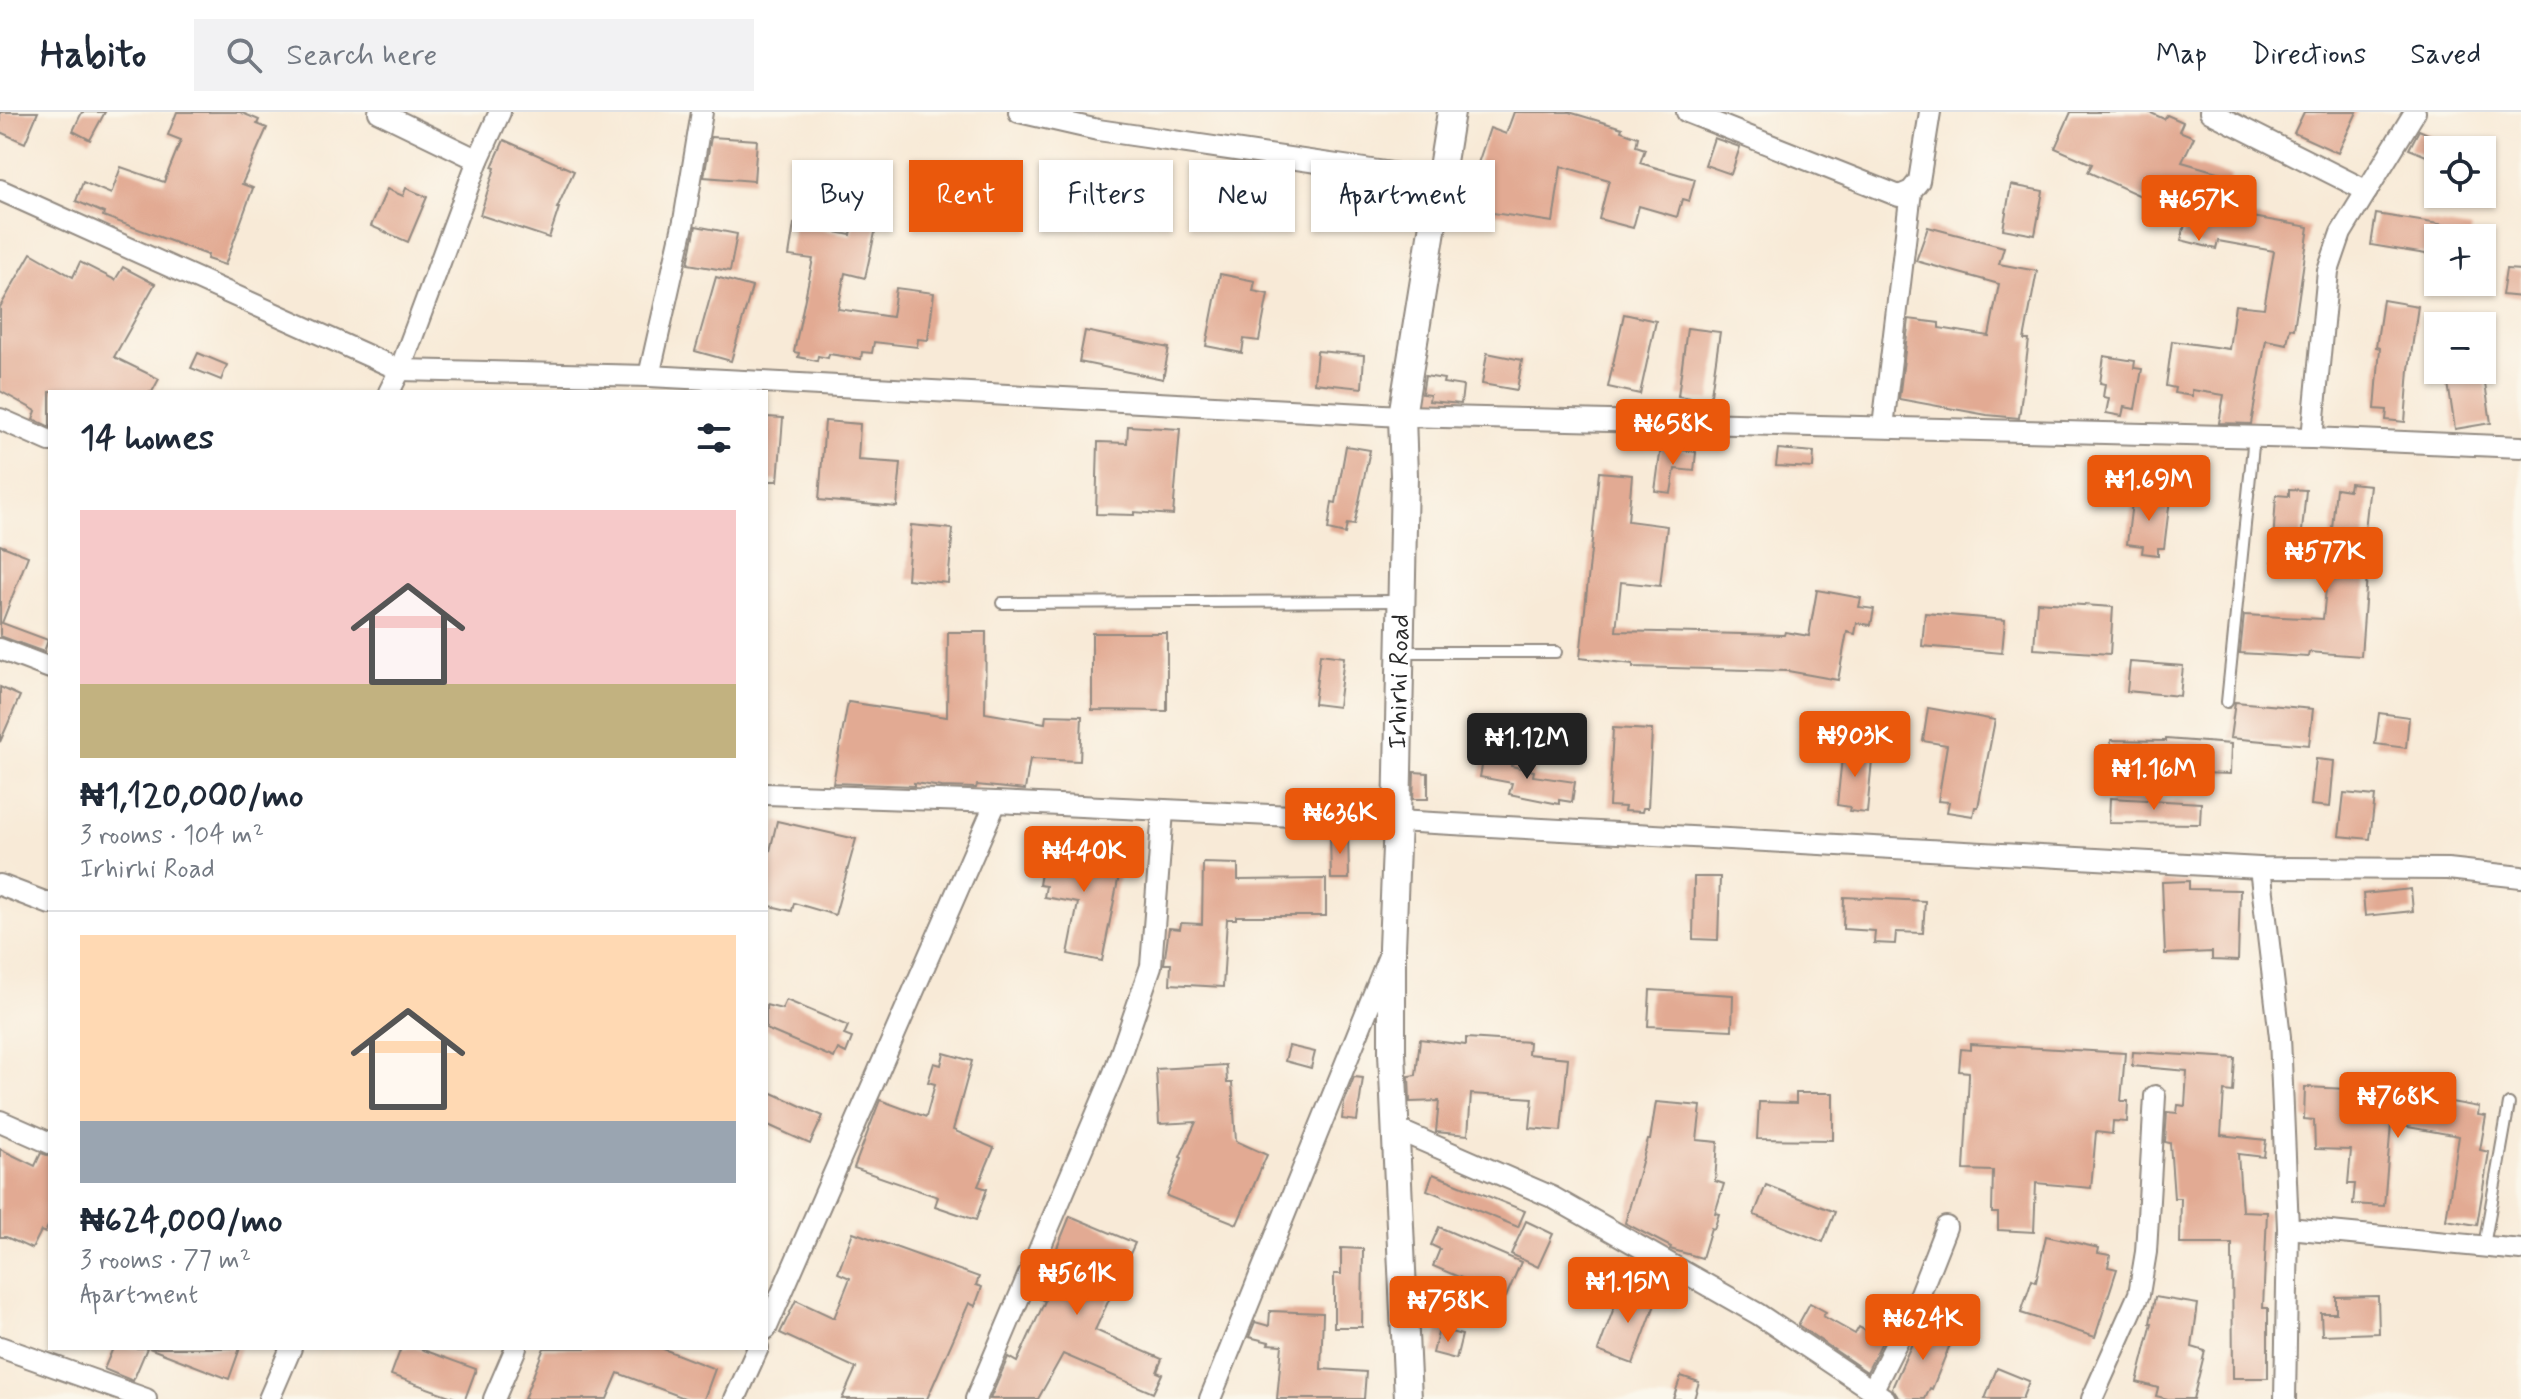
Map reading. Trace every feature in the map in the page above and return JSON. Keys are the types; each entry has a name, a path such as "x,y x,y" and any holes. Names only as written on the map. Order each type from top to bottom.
{"street":[{"path":"379,112 478,160"},
{"path":"390,390 478,160 500,112"},
{"path":"649,376 684,221 702,112"},
{"path":"1019,112 1098,130 1311,161"},
{"name":"Irhirhi Road","path":"1443,160 1451,112"},
{"path":"1687,112 1899,196 1911,191 1919,181 1930,112"},
{"path":"2210,112 2367,191"},
{"path":"2312,438 2328,271 2341,233 2415,112"},
{"path":"0,190 400,370 649,376 733,386 1402,416 2254,436 2521,447"},
{"path":"1883,427 1911,191"},
{"name":"Irhirhi Road","path":"1408,1399 1392,1053 1402,601 1402,416 1432,232"},
{"path":"0,419 48,440"},
{"path":"0,649 48,667"},
{"path":"768,794 1397,821 2260,868 2448,869 2521,877"},
{"path":"768,1324 996,802"},
{"path":"976,1399 1114,1073 1151,966 1163,811"},
{"path":"2260,868 2280,1037 2288,1228 2285,1399"},
{"path":"0,885 48,903"},
{"path":"1210,1399 1392,948"},
{"path":"2092,1399 2139,1294 2146,1252 2155,1096"},
{"path":"0,1121 48,1142"},
{"path":"1396,1129 1552,1197 1758,1314 1878,1395 1946,1227"},
{"path":"2288,1228 2521,1250"},
{"path":"0,1347 146,1399"},
{"path":"269,1399 290,1350"},
{"path":"494,1399 515,1350"},
{"path":"735,1399 757,1350"}],"lane":[{"path":"2227,702 2254,436"},
{"path":"1002,603 1402,601"},
{"path":"1401,652 1556,652"},
{"path":"2484,1246 2509,1104"}],"building":[{"path":"0,112 38,112 25,143 0,132"},
{"path":"82,112 105,112 90,140 73,131"},
{"path":"177,112 240,112 259,120 257,124 267,128 242,184 253,188 225,265 207,259 208,255 103,216 104,213 76,201 83,182 111,194 121,167 164,182 181,140 168,135"},
{"path":"1514,112 1569,112 1622,128 1621,131 1638,137 1636,146 1645,149 1640,163 1695,179 1689,201 1682,199 1677,217 1639,206 1633,228 1599,219 1609,180 1561,166 1553,222 1495,213 1495,160 1479,160 1490,128 1506,134"},
{"path":"2071,112 2149,112 2164,119 2167,115 2183,122 2179,131 2194,137 2182,162 2231,176 2229,183 2238,186 2230,213 2309,227 2294,329 2290,328 2287,344 2266,340 2251,424 2219,423 2224,395 2192,390 2192,396 2174,393 2175,388 2166,386 2172,341 2229,349 2235,305 2264,308 2274,251 2218,241 2216,249 2181,240 2187,217 2088,172 2092,164 2055,148"},
{"path":"2304,112 2357,112 2338,153 2294,133"},
{"path":"2419,130 2432,136 2424,136 2424,155 2409,149"},
{"path":"711,137 757,140 754,181 704,177"},
{"path":"1714,138 1740,147 1731,174 1705,165"},
{"path":"504,140 574,171 557,208 549,238 480,215 495,168 492,167"},
{"path":"2011,185 2043,191 2035,235 2003,229"},
{"path":"406,188 427,197 408,242 371,226 387,189 403,196"},
{"path":"2376,214 2439,224 2424,224 2424,254 2371,245"},
{"path":"696,226 737,234 730,271 688,264"},
{"path":"1928,227 2004,247 1999,264 2037,271 2024,340 2029,340 2019,418 1899,399 1909,319 1939,323 1939,328 1989,336 1999,284 1916,261"},
{"path":"793,232 851,235 852,232 875,232 865,278 845,273 838,309 892,317 896,288 934,293 928,340 918,339 917,347 874,342 872,353 862,352 861,359 829,354 828,358 818,356 817,361 798,357 799,353 794,352 813,259 789,256"},
{"path":"31,253 73,277 80,262 115,280 123,267 155,284 114,357 159,379 153,390 48,390 48,426 33,419 36,411 0,391 0,307"},
{"path":"2506,269 2521,270 2521,297 2502,295"},
{"path":"1220,274 1255,281 1253,291 1268,294 1259,341 1244,339 1242,353 1206,346"},
{"path":"716,277 752,287 731,361 695,351"},
{"path":"2383,300 2418,306 2405,422 2386,420 2387,410 2375,409 2380,348 2376,347"},
{"path":"1624,314 1656,321 1640,394 1608,387"},
{"path":"1687,328 1720,332 1710,401 1678,396"},
{"path":"1085,331 1169,348 1163,379 1079,362"},
{"path":"1317,351 1364,355 1362,388 1314,383"},
{"path":"198,353 227,365 221,380 191,368"},
{"path":"1487,353 1522,360 1517,390 1482,384"},
{"path":"2104,356 2135,361 2134,368 2142,369 2135,409 2124,407 2122,416 2106,413 2109,398 2103,397 2105,384 2100,383"},
{"path":"1425,376 1463,386 1461,404 1429,401 1430,395 1422,394"},
{"path":"2448,384 2485,384 2491,423 2455,429"},
{"path":"768,417 783,418 778,481 768,481"},
{"path":"825,421 860,424 858,460 901,463 897,507 819,500"},
{"path":"1128,426 1180,429 1173,515 1134,512 1134,515 1096,514 1098,442 1127,443"},
{"path":"1346,446 1370,450 1354,525 1347,524 1345,534 1328,530"},
{"path":"1661,447 1696,452 1694,471 1675,469 1671,493 1655,491"},
{"path":"1778,449 1814,452 1813,468 1776,466"},
{"path":"1599,472 1632,475 1628,521 1667,526 1660,586 1621,582 1616,631 1784,635 1785,632 1809,636 1817,590 1861,598 1859,607 1874,609 1871,625 1857,623 1855,634 1847,632 1838,680 1788,671 1633,667 1633,664 1580,658"},
{"path":"2350,483 2370,485 2360,574 2367,575 2361,656 2309,652 2308,657 2240,653 2244,615 2323,619 2336,488 2349,490"},
{"path":"2289,489 2306,490 2299,562 2272,561 2276,495 2289,496"},
{"path":"2133,494 2170,499 2164,548 2158,548 2158,555 2142,553 2143,546 2127,544"},
{"path":"911,525 953,529 948,583 907,579"},
{"path":"0,545 28,556 2,623 48,640 44,652 0,636"},
{"path":"2037,602 2113,607 2110,654 2034,649"},
{"path":"1925,613 2005,620 2002,653 1922,646"},
{"path":"948,632 986,632 985,713 1045,723 1046,715 1082,716 1080,761 1030,759 1025,790 977,785 976,788 914,783 914,786 833,783 848,702 947,717"},
{"path":"1092,633 1167,633 1167,711 1092,710"},
{"path":"1320,654 1344,657 1338,707 1314,704"},
{"path":"2130,662 2183,666 2180,696 2127,691"},
{"path":"0,687 20,696 0,742"},
{"path":"2235,702 2313,709 2309,745 2230,738"},
{"path":"1928,708 1995,720 1978,807 1975,807 1973,816 1947,812 1949,802 1938,801 1947,745 1923,741"},
{"path":"2379,713 2409,717 2406,748 2375,744"},
{"path":"1613,728 1652,730 1648,808 1643,808 1642,812 1609,806"},
{"path":"2166,739 2231,744 2230,774 2110,770 2111,740"},
{"path":"1843,748 1873,749 1867,813 1849,811 1850,807 1837,805"},
{"path":"1484,755 1512,760 1511,766 1534,771 1533,776 1575,782 1572,802 1559,800 1559,804 1509,794 1512,783 1480,777"},
{"path":"2316,759 2334,761 2330,807 2311,805"},
{"path":"1414,772 1428,773 1428,799 1413,799"},
{"path":"2344,793 2375,796 2370,839 2339,836"},
{"path":"2110,798 2201,803 2200,824 2109,823"},
{"path":"777,821 856,839 835,915 794,903 792,911 768,905 770,851"},
{"path":"1330,833 1348,833 1349,879 1331,879"},
{"path":"1053,845 1123,855 1102,961 1068,954 1078,903 1044,897 1046,886 1039,885 1044,855 1051,856"},
{"path":"1203,863 1238,864 1238,880 1326,879 1326,916 1236,916 1236,919 1227,919 1223,987 1170,984 1171,964 1164,964 1169,928 1180,929 1181,923 1202,924"},
{"path":"1694,877 1720,877 1718,940 1693,939"},
{"path":"2189,881 2189,889 2240,890 2238,961 2212,960 2212,952 2165,954 2162,882"},
{"path":"2411,889 2413,911 2365,916 2363,894"},
{"path":"1844,897 1925,901 1923,933 1896,932 1895,944 1874,943 1875,931 1843,929"},
{"path":"1650,990 1733,995 1732,1030 1648,1026"},
{"path":"786,1000 848,1026 844,1035 852,1038 846,1053 838,1049 834,1058 768,1030 768,1006 782,1009"},
{"path":"1466,1038 1529,1042 1528,1054 1568,1058 1561,1131 1530,1128 1533,1098 1471,1094 1468,1135 1436,1132 1439,1101 1410,1102 1409,1076 1416,1075 1420,1039 1466,1045"},
{"path":"1970,1044 2125,1053 2121,1101 2128,1101 2127,1122 2113,1121 2112,1134 2096,1132 2091,1188 2036,1183 2034,1232 1998,1230 1998,1213 1992,1213 1993,1171 1964,1170 1969,1072 1959,1071 1961,1049 1970,1050"},
{"path":"1289,1046 1315,1052 1311,1068 1285,1061"},
{"path":"2133,1052 2235,1058 2233,1092 2224,1091 2221,1135 2266,1140 2264,1157 2238,1154 2242,1211 2267,1212 2263,1308 2268,1308 2268,1378 2233,1378 2232,1244 2180,1244 2181,1198 2174,1198 2170,1143 2165,1142 2167,1112 2177,1113 2178,1105 2185,1106 2187,1071 2132,1066"},
{"path":"944,1053 972,1061 953,1130 994,1148 978,1186 987,1189 976,1220 935,1206 938,1197 854,1168 880,1100 926,1117 935,1084 928,1082 934,1063 941,1065"},
{"path":"1226,1065 1227,1083 1232,1083 1236,1141 1267,1155 1237,1224 1167,1196 1196,1122 1159,1124 1156,1069"},
{"path":"1354,1077 1363,1078 1357,1121 1342,1119 1344,1103"},
{"path":"2305,1087 2390,1091 2479,1107 2478,1115 2486,1116 2480,1150 2489,1152 2477,1225 2446,1220 2459,1136 2391,1124 2384,1206 2353,1204 2355,1184 2348,1184 2351,1150 2315,1149 2314,1120 2304,1119"},
{"path":"768,1091 823,1116 810,1144 768,1125"},
{"path":"1796,1093 1833,1093 1833,1140 1757,1139 1759,1102 1796,1103"},
{"path":"1656,1102 1701,1106 1697,1140 1718,1142 1715,1181 1724,1184 1715,1213 1719,1214 1714,1229 1711,1228 1702,1258 1670,1249 1625,1223 1650,1140"},
{"path":"0,1149 35,1166 41,1153 48,1155 48,1226 45,1233 41,1231 32,1249 0,1237"},
{"path":"1433,1174 1525,1211 1518,1227 1427,1190"},
{"path":"1766,1185 1835,1212 1823,1242 1754,1215"},
{"path":"1070,1216 1135,1243 1095,1330 1162,1359 1157,1372 1162,1374 1153,1393 1063,1354 1038,1399 990,1399 1008,1357 1017,1362 1045,1301 1034,1296"},
{"path":"1526,1221 1553,1234 1538,1267 1511,1254"},
{"path":"1439,1227 1521,1262 1506,1297 1433,1266 1440,1249 1431,1245"},
{"path":"853,1232 979,1277 976,1285 982,1287 975,1306 969,1303 927,1399 842,1399 856,1368 780,1333 796,1300 834,1318 850,1278 838,1273"},
{"path":"2046,1236 2099,1248 2098,1253 2110,1255 2108,1267 2117,1269 2095,1337 2021,1313 2032,1280 2036,1282"},
{"path":"1341,1248 1363,1249 1362,1327 1334,1327 1334,1274 1341,1274"},
{"path":"1622,1286 1657,1299 1633,1364 1598,1351"},
{"path":"2378,1296 2379,1333 2322,1335 2321,1313 2336,1313 2336,1297"},
{"path":"2155,1297 2198,1304 2192,1347 2205,1351 2193,1399 2156,1396 2158,1388 2137,1382 2152,1323"},
{"path":"1810,1303 1826,1312 1823,1316 1855,1334 1859,1327 1883,1340 1867,1372 1798,1325"},
{"path":"1270,1311 1323,1313 1321,1369 1366,1372 1364,1399 1277,1399 1282,1345 1249,1337 1255,1322 1269,1326"},
{"path":"1923,1319 1955,1332 1925,1399 1902,1399 1892,1388"},
{"path":"1439,1329 1462,1335 1456,1359 1433,1353"},
{"path":"112,1350 146,1350 133,1381 104,1369"},
{"path":"154,1350 239,1350 229,1379"},
{"path":"400,1350 424,1350 476,1369 465,1399 391,1375"},
{"path":"543,1350 666,1350 715,1369 704,1399 687,1399 618,1373 607,1399 524,1399"},
{"path":"1997,1368 2029,1381 2022,1399 1985,1399"},
{"path":"1681,1376 1699,1382 1694,1399 1673,1399"}]}
